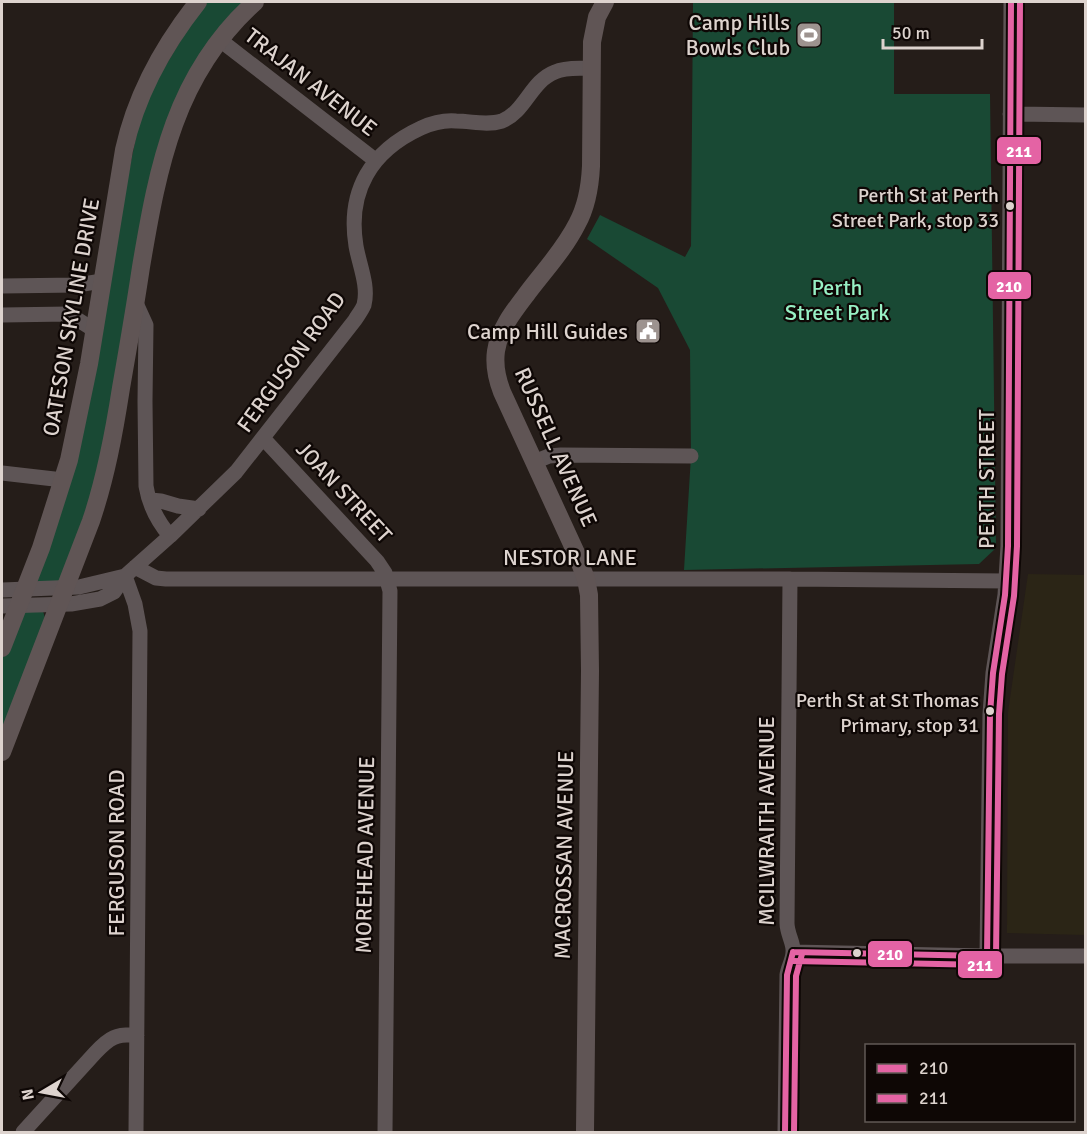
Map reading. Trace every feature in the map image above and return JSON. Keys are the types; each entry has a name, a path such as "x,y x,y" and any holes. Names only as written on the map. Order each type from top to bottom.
{"main road":[{"name":"OATESON SKYLINE DRIVE","path":"2,648 15,600 41,548 63,480 80,411 130,124 165,48 198,2"},
{"path":"2,752 92,521 104,481 152,206 166,146 191,83 203,62 242,13 255,2"},
{"name":"RUSSELL AVENUE","path":"586,579 573,545 507,406 498,381 495,352 500,335 509,318 561,249 583,212 590,183 592,42 594,25 605,2"},
{"name":"MACROSSAN AVENUE","path":"585,1132 590,671 589,595 586,579"}],"street":[{"name":"PERTH STREET","path":"987,956 990,714 993,673 1006,580 1008,535 1011,2"},
{"name":"TRAJAN AVENUE","path":"220,40 375,160"},
{"name":"FERGUSON ROAD","path":"2,590 15,600 62,597 130,571 236,472 355,320 364,305 365,290 356,244 354,218 358,193 375,160 384,151 422,127 433,123 455,121 486,124 503,120 518,110 537,84 548,75 565,69 591,69"},
{"path":"1010,114 1086,115"},
{"path":"2,286 77,285 102,281"},
{"path":"136,303 146,325 147,493 161,524 170,536"},
{"path":"2,315 69,315 94,330"},
{"name":"JOAN STREET","path":"263,438 377,561 387,578"},
{"path":"534,462 549,456 561,455 691,456"},
{"path":"2,473 63,480"},
{"path":"150,500 199,509"},
{"name":"FERGUSON ROAD","path":"130,571 140,631 136,1132"},
{"name":"NESTOR LANE","path":"130,571 166,579 1006,580"},
{"name":"MOREHEAD AVENUE","path":"385,1132 390,599 387,578"},
{"name":"MCILWRAITH AVENUE","path":"785,1132 787,975 794,948 788,934 787,923 790,579"},
{"path":"793,952 1086,956"},
{"path":"23,1132 111,1038 118,1035 137,1035"}],"shaded area":[{"path":"1028,574 1085,575 1085,935 1007,933 1008,712"}],"green space":[{"path":"204,2 248,2 180,96 105,456 63,581 38,583 37,579 109,269 143,103"},
{"name":"Perth Street Park","path":"693,2 894,2 894,94 990,94 996,548 979,564 684,570 691,456 690,350 658,288 587,239 600,215 685,257 691,246"},
{"path":"20,611 43,611 45,618 2,741 2,659"}],"transit line":[{"name":"210","path":"987,956 990,714 993,673 1005,595 1008,546 1011,2"},
{"name":"211","path":"996,956 999,714 1002,674 1014,596 1017,546 1020,2"},
{"name":"210","path":"793,952 987,956"},
{"name":"210","path":"785,1132 787,975 793,952"},
{"name":"211","path":"794,1132 796,976 802,954"},
{"name":"211","path":"793,961 987,965"}],"place":[{"name":"Camp Hills Bowls Club","path":"809,35"},
{"name":"Perth St at Perth Street Park, stop 33","path":"1010,206"},
{"name":"Camp Hill Guides","path":"648,331"},
{"name":"Perth St at St Thomas Primary, stop 31","path":"990,711"}]}
